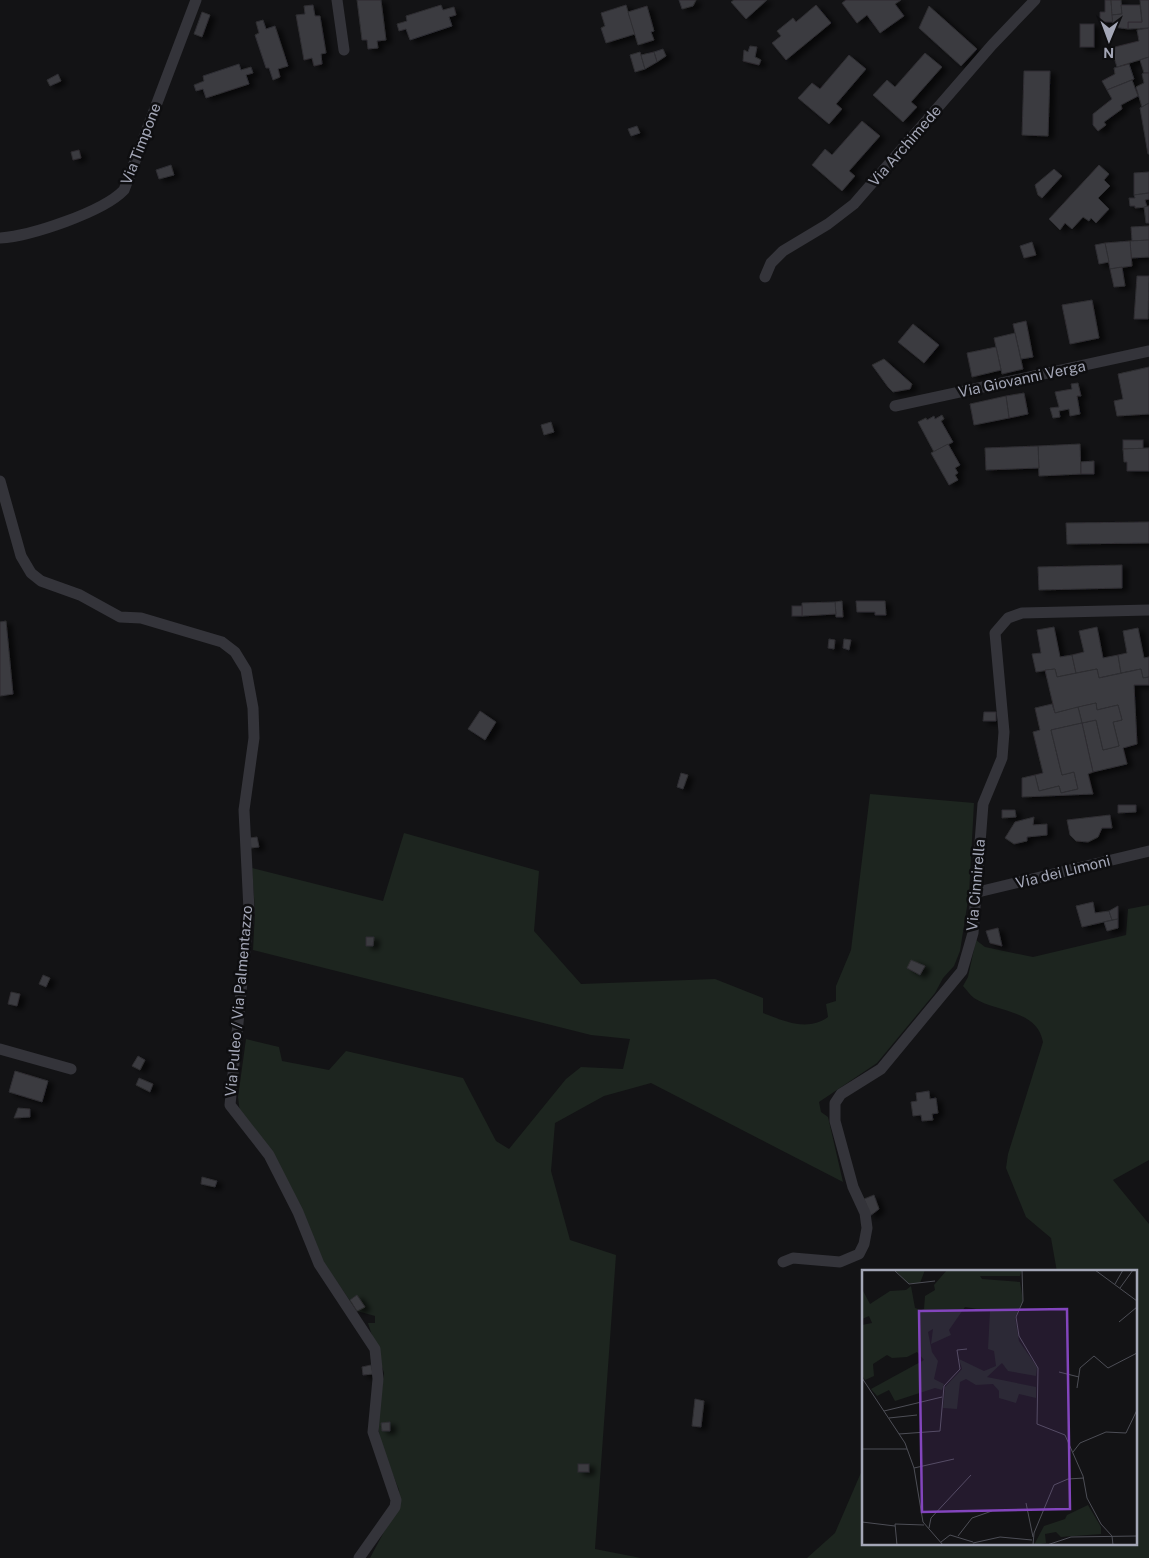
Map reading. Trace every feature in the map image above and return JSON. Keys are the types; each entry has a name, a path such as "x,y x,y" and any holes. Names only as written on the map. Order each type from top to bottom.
{"street":[{"name":"Via Timpone","path":"0,238 27,234 101,207 115,200 124,190 196,0"},
{"path":"337,0 344,50"},
{"name":"Via Archimede","path":"765,277 771,263 784,252 828,224 854,204 1035,0"},
{"name":"Via Giovanni Verga","path":"895,406 1149,351"},
{"name":"Via Puleo / Via Palmentazzo","path":"0,481 21,556 30,573 41,581 80,595 120,617 141,618 222,642 235,652 246,670 253,708 254,738 244,810 249,910 230,1105 269,1155 298,1212 319,1264 375,1349 378,1380 373,1432 396,1500 395,1507 359,1558"},
{"name":"Via Cinnirella","path":"783,1262 794,1258 840,1262 859,1254 864,1244 867,1228 866,1213 853,1187 835,1121 836,1103 841,1094 881,1070 962,972 974,933 984,804 1002,758 1004,732 995,633 1008,618 1022,613 1149,610"},
{"name":"Via dei Limoni","path":"978,892 1149,851"},
{"path":"0,1049 71,1069"}],"shaded area":[{"path":"870,794 974,803 969,894 960,951 954,966 943,978 935,993 877,1063 819,1102 821,1112 828,1117 843,1182 651,1083 604,1096 555,1123 551,1171 570,1240 616,1255 595,1549 641,1558 370,1558 400,1502 399,1490 380,1442 378,1422 384,1373 368,1323 375,1323 375,1316 357,1311 324,1263 240,1113 238,1097 246,1039 279,1047 282,1061 329,1070 346,1051 463,1078 496,1141 509,1149 566,1079 581,1067 623,1069 630,1039 591,1035 253,950 255,911 252,868 383,901 404,833 539,871 534,931 581,984 715,979 763,998 763,1013 796,1024 812,1024 828,1017 826,1004 836,1001 836,986 851,950"},
{"path":"1149,905 1149,1160 1113,1180 1149,1224 1149,1558 807,1558 835,1533 862,1470 862,1546 1136,1546 1136,1270 1057,1270 1051,1238 1026,1217 1006,1168 1008,1154 1043,1042 1039,1031 1033,1023 1015,1013 983,1003 974,998 963,986 968,977 976,940 985,947 1033,957 1126,935 1128,909"}],"building":[{"path":"357,0 381,0 386,40 377,41 378,48 368,49 367,40 362,40"},
{"path":"679,0 696,0 693,6 682,9"},
{"path":"734,0 767,0 746,19 731,2"},
{"path":"846,0 901,0 895,4 904,16 880,33 867,15 857,23 842,3"},
{"path":"1105,0 1111,0 1113,22 1100,22 1100,12 1105,12"},
{"path":"1111,0 1121,0 1122,14 1112,15"},
{"path":"1140,0 1149,0 1149,28 1128,29 1128,22 1142,22"},
{"path":"313,5 315,16 320,16 326,53 321,54 322,64 314,66 312,58 304,60 296,15 305,14 304,6"},
{"path":"441,5 443,10 454,7 456,15 449,17 452,26 410,40 406,29 399,31 397,24 407,21 406,16"},
{"path":"626,5 635,34 606,43 601,28 605,26 601,13"},
{"path":"816,5 831,23 786,60 772,43 781,36 777,31 793,18 796,22"},
{"path":"1121,5 1140,5 1142,22 1128,22 1128,29 1113,27 1112,15 1122,14"},
{"path":"647,6 654,31 651,32 654,40 638,45 628,12"},
{"path":"929,6 977,49 961,66 919,28"},
{"path":"202,12 210,15 202,37 194,34"},
{"path":"263,20 266,29 275,26 288,66 278,69 280,77 273,80 269,68 266,68 255,35 259,33 256,22"},
{"path":"1080,24 1094,24 1094,47 1080,47"},
{"path":"1149,28 1149,57 1117,67 1111,48 1139,41 1137,30"},
{"path":"750,46 757,47 755,57 761,60 759,65 743,61 744,50 748,52"},
{"path":"663,49 666,56 657,62 654,52"},
{"path":"640,52 645,69 635,72 630,55"},
{"path":"654,52 657,62 645,69 641,55"},
{"path":"925,53 942,67 911,102 917,107 903,122 873,95 887,80 895,87"},
{"path":"849,55 866,69 836,104 842,109 829,124 798,98 812,83 820,89"},
{"path":"1149,57 1149,73 1144,73 1140,60"},
{"path":"239,64 241,70 251,67 253,73 246,75 249,84 206,98 203,89 196,91 194,85 204,81 203,76"},
{"path":"1129,64 1134,79 1107,90 1102,81 1115,74 1114,68"},
{"path":"1024,71 1050,71 1048,136 1022,135"},
{"path":"1149,73 1149,103 1142,107 1136,87 1144,83 1142,74"},
{"path":"58,74 61,81 50,86 47,80"},
{"path":"1132,80 1138,96 1121,105 1122,109 1104,122 1106,125 1098,131 1093,125 1093,114 1112,99 1107,90"},
{"path":"1149,103 1149,154 1148,154 1140,108"},
{"path":"862,121 880,136 849,171 855,176 842,191 812,165 825,149 832,155"},
{"path":"637,126 640,133 631,136 628,129"},
{"path":"79,150 81,158 73,160 71,152"},
{"path":"171,165 174,175 159,179 156,170"},
{"path":"1099,165 1109,174 1104,180 1110,186 1098,198 1109,209 1096,223 1091,218 1089,221 1083,217 1072,229 1065,223 1060,230 1049,219"},
{"path":"1054,169 1062,176 1042,198 1038,195 1035,185"},
{"path":"1149,172 1149,193 1134,195 1134,173"},
{"path":"1149,193 1149,199 1145,200 1147,207 1135,208 1135,206 1130,206 1129,198 1135,198 1134,195"},
{"path":"1149,206 1149,223 1146,223 1144,207"},
{"path":"1149,226 1149,240 1132,241 1131,227"},
{"path":"1149,240 1149,257 1131,258 1130,241"},
{"path":"1130,241 1132,266 1110,269 1105,243"},
{"path":"1032,242 1036,255 1024,258 1020,246"},
{"path":"1105,243 1109,262 1099,264 1095,245"},
{"path":"1122,267 1125,286 1114,287 1110,269"},
{"path":"1137,276 1149,276 1148,319 1134,319"},
{"path":"1092,300 1099,338 1070,344 1062,305"},
{"path":"1026,321 1033,357 1021,359 1013,324"},
{"path":"913,324 939,345 924,363 898,342"},
{"path":"1015,333 1023,369 1002,374 994,338"},
{"path":"996,347 1001,370 972,377 967,353"},
{"path":"884,359 912,384 910,389 893,392 888,387 872,365"},
{"path":"1149,367 1149,414 1117,416 1114,401 1123,399 1118,374"},
{"path":"1078,383 1081,396 1077,396 1080,414 1070,416 1069,409 1059,411 1060,417 1053,418 1050,408 1059,407 1055,392 1072,389 1071,384"},
{"path":"1024,393 1028,414 1009,418 1006,396"},
{"path":"1006,396 1009,418 974,425 970,404"},
{"path":"942,415 944,419 941,421 953,442 934,452 918,422 934,416 935,419"},
{"path":"551,422 554,432 544,435 541,425"},
{"path":"1123,440 1143,440 1143,449 1123,449"},
{"path":"948,444 960,465 955,468 958,473 955,475 958,480 949,485 931,453"},
{"path":"1080,444 1081,474 1039,476 1038,446"},
{"path":"1038,446 1039,468 986,470 985,448"},
{"path":"1149,448 1149,471 1127,471 1127,462 1124,462 1123,449"},
{"path":"1094,461 1094,474 1081,474 1081,462"},
{"path":"1149,522 1149,543 1067,544 1066,523"},
{"path":"1122,565 1122,588 1039,590 1038,567"},
{"path":"842,601 843,617 836,617 835,602"},
{"path":"856,601 885,601 886,615 875,615 875,612 857,612"},
{"path":"835,602 836,614 802,616 802,603"},
{"path":"792,606 802,606 802,616 792,616"},
{"path":"6,621 13,694 0,696 0,622"},
{"path":"1054,627 1060,657 1072,655 1076,673 1057,677 1055,669 1036,672 1032,654 1041,653 1037,630"},
{"path":"1097,627 1103,658 1118,655 1121,673 1099,678 1097,669 1076,673 1072,655 1084,652 1079,631"},
{"path":"1138,628 1144,658 1149,657 1149,677 1143,678 1141,669 1121,673 1118,655 1127,653 1123,631"},
{"path":"829,639 835,640 834,649 828,648"},
{"path":"844,639 851,640 849,650 843,648"},
{"path":"1055,669 1057,677 1097,669 1099,678 1141,669 1143,678 1149,677 1149,685 1134,685 1137,744 1123,748 1127,764 1093,772 1082,723 1096,720 1103,750 1119,746 1113,722 1122,720 1118,705 1097,710 1096,703 1055,713 1045,670"},
{"path":"1096,703 1097,710 1118,705 1122,720 1113,722 1119,746 1103,750 1096,720 1082,723 1078,707"},
{"path":"1052,704 1055,713 1078,707 1082,723 1051,730 1062,775 1074,772 1078,789 1061,793 1059,786 1039,791 1035,775 1043,773 1033,732 1040,730 1035,708"},
{"path":"480,711 496,722 485,740 468,729"},
{"path":"984,712 996,712 996,721 983,721"},
{"path":"1082,723 1093,772 1088,774 1093,794 1022,797 1022,778 1035,775 1039,791 1059,786 1061,793 1078,789 1074,772 1062,775 1051,730"},
{"path":"681,773 688,775 683,789 677,787"},
{"path":"1118,805 1136,805 1136,812 1118,813"},
{"path":"1002,810 1015,810 1016,817 1002,818"},
{"path":"1110,815 1112,828 1102,828 1098,837 1088,842 1076,841 1070,835 1067,820"},
{"path":"1034,817 1033,825 1047,824 1047,835 1027,837 1027,841 1014,844 1005,838 1015,822"},
{"path":"257,837 259,847 251,848 249,838"},
{"path":"1093,902 1095,913 1109,911 1112,920 1082,927 1076,906"},
{"path":"1118,906 1118,919 1112,920 1109,911"},
{"path":"1118,919 1118,928 1107,931 1104,922"},
{"path":"998,928 1002,946 990,943 986,931"},
{"path":"366,937 374,937 373,946 366,946"},
{"path":"911,960 925,966 920,975 907,968"},
{"path":"43,975 50,978 46,987 39,984"},
{"path":"11,992 20,994 17,1006 8,1004"},
{"path":"138,1056 145,1060 140,1070 132,1066"},
{"path":"15,1071 48,1081 42,1102 9,1092"},
{"path":"139,1078 153,1084 150,1092 136,1085"},
{"path":"929,1091 930,1099 936,1098 938,1113 932,1114 933,1120 922,1121 921,1115 913,1116 911,1102 917,1101 916,1093"},
{"path":"18,1108 30,1109 30,1117 14,1118"},
{"path":"202,1177 217,1181 215,1187 201,1184"},
{"path":"874,1195 879,1209 870,1216 864,1199"},
{"path":"357,1295 365,1307 357,1311 350,1300"},
{"path":"371,1365 373,1374 363,1375 362,1367"},
{"path":"695,1399 704,1401 701,1427 692,1426"},
{"path":"390,1422 390,1431 382,1431 381,1423"},
{"path":"578,1464 589,1464 589,1472 578,1472"}]}
